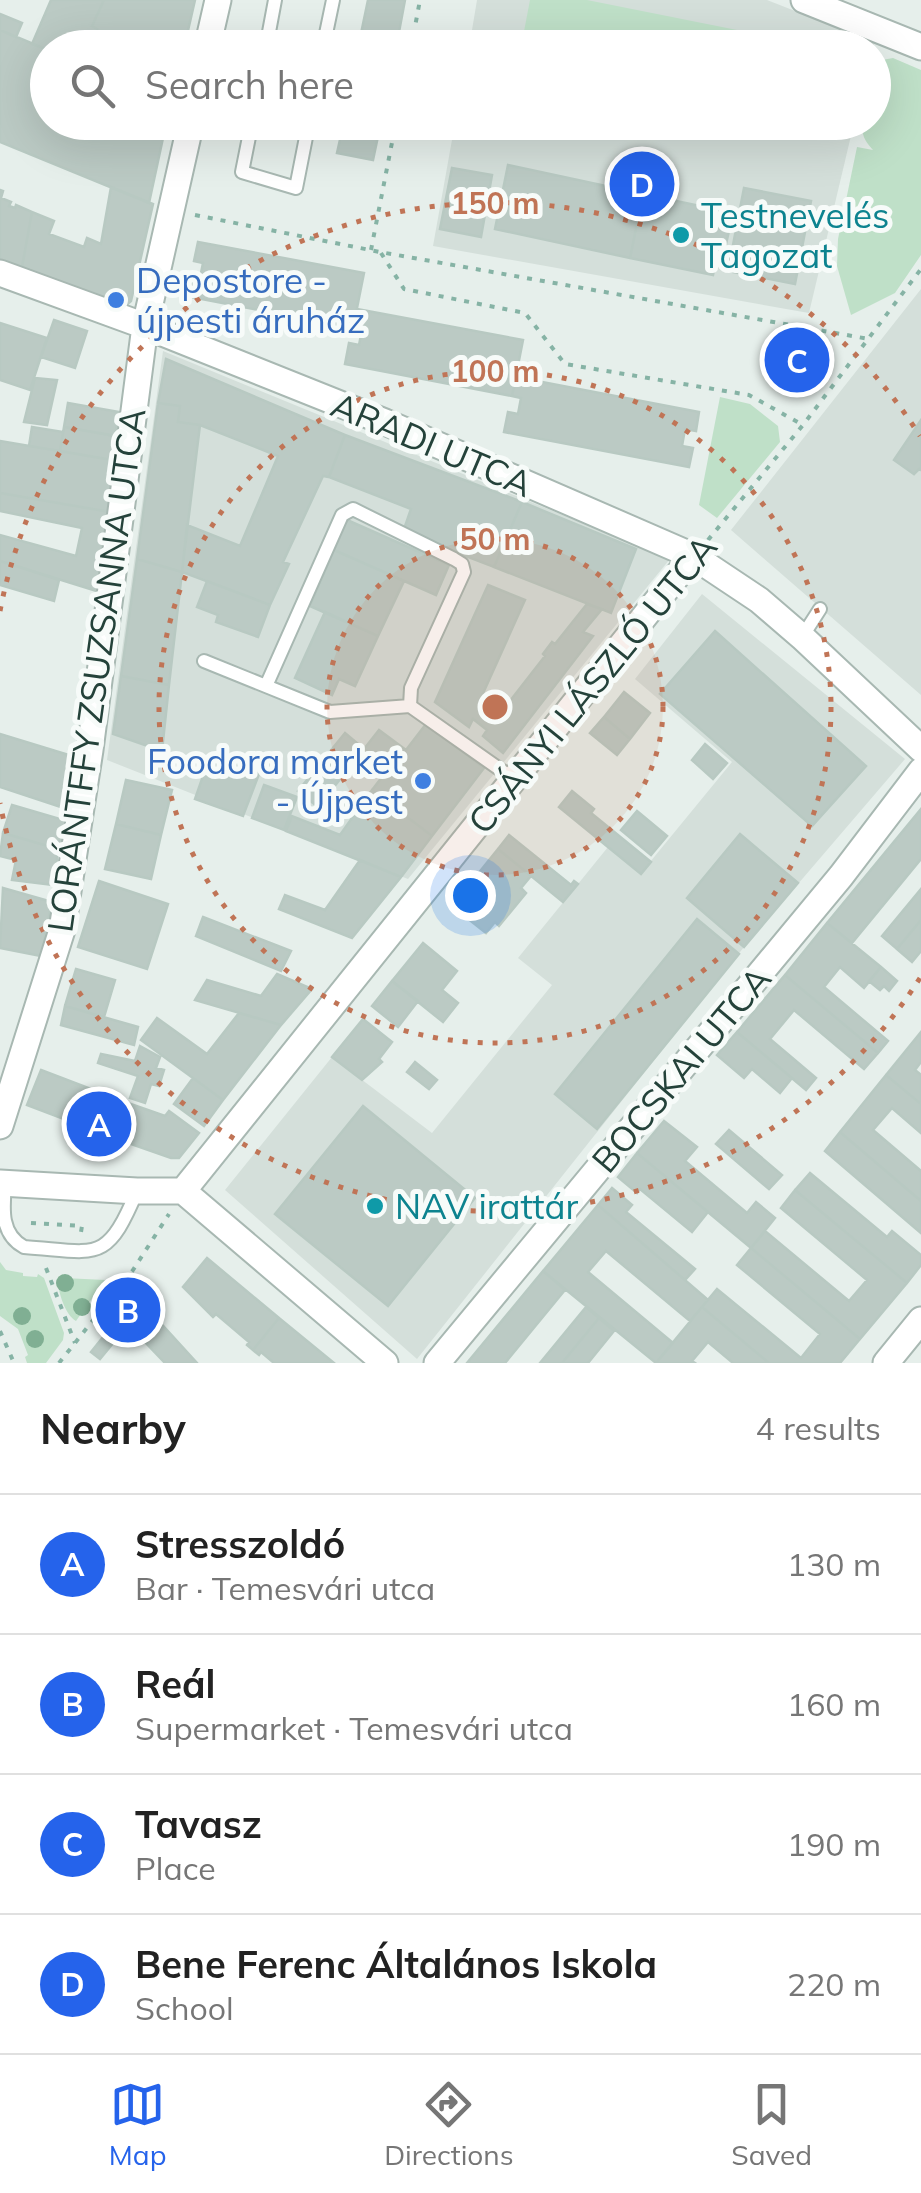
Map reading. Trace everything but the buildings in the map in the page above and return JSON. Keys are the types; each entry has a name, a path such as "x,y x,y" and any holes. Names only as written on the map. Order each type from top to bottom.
{"street":[{"path":"211,30 218,0"},
{"path":"804,0 879,30"},
{"path":"891,35 921,47"},
{"name":"LORÁNTFFY ZSUZSANNA UTCA","path":"0,1126 62,930 90,750 145,326 188,140"},
{"name":"ARADI UTCA","path":"0,274 145,326 385,422 693,556 760,600 921,749"},
{"name":"CSÁNYI LÁSZLÓ UTCA","path":"184,1190 693,556"},
{"name":"BOCSKAI UTCA","path":"436,1363 840,876 921,771"},
{"path":"2,1183 137,1192 184,1190 385,1363"},
{"path":"886,1363 921,1320"}],"lane":[{"path":"269,30 275,0"},
{"path":"327,30 333,0"},
{"path":"248,140 242,172 296,188 305,140"},
{"path":"266,686 342,515 353,509 462,564 464,572 410,688 410,706"},
{"path":"802,637 820,609"},
{"path":"204,660 330,712 410,706 515,780"},
{"path":"2,1183 5,1228 16,1243 86,1252 115,1238 137,1192"}],"path":[{"path":"414,30 420,0"},
{"path":"371,250 392,140"},
{"path":"173,211 869,339"},
{"path":"380,252 404,289 525,312 565,364 748,395 803,425"},
{"name":"CSÁNYI LÁSZLÓ UTCA","path":"693,556 803,425 921,268"},
{"path":"59,1363 133,1270 184,1190"},
{"path":"30,1223 82,1226 81,1232"},
{"path":"46,1268 75,1344"},
{"path":"0,1331 14,1363"}],"shaded area":[{"path":"477,0 767,0 843,30 472,30"},
{"path":"452,140 850,140 809,313 433,246"},
{"path":"921,289 921,695 731,530"},
{"path":"163,351 670,559 408,879 107,760"},
{"path":"702,594 905,759 744,947 417,1359 225,1190 332,1057 432,1133 552,985 518,958 608,847 641,873 732,762 635,679"}],"green space":[{"path":"530,0 587,0 737,30 524,30"},
{"path":"891,58 921,70 921,255 895,293 851,315 837,266 838,239 857,147 873,150 866,140 891,140"},
{"path":"720,397 750,404 778,426 780,442 717,518 699,505"},
{"path":"0,1262 6,1270 44,1278 64,1333 46,1363 27,1363 28,1355 18,1329 0,1316"},
{"path":"63,1274 64,1278 105,1280 76,1321 60,1295 58,1277"}],"place":[{"name":"Bene Ferenc Általános Iskola","path":"642,184"},
{"name":"Testnevelés Tagozat","path":"681,235"},
{"name":"Depostore - újpesti áruház","path":"116,300"},
{"name":"Tavasz","path":"797,360"},
{"name":"Foodora market - Újpest","path":"423,781"},
{"name":"Stresszoldó","path":"99,1124"},
{"name":"NAV irattár","path":"375,1206"},
{"name":"Reál","path":"128,1310"}]}
